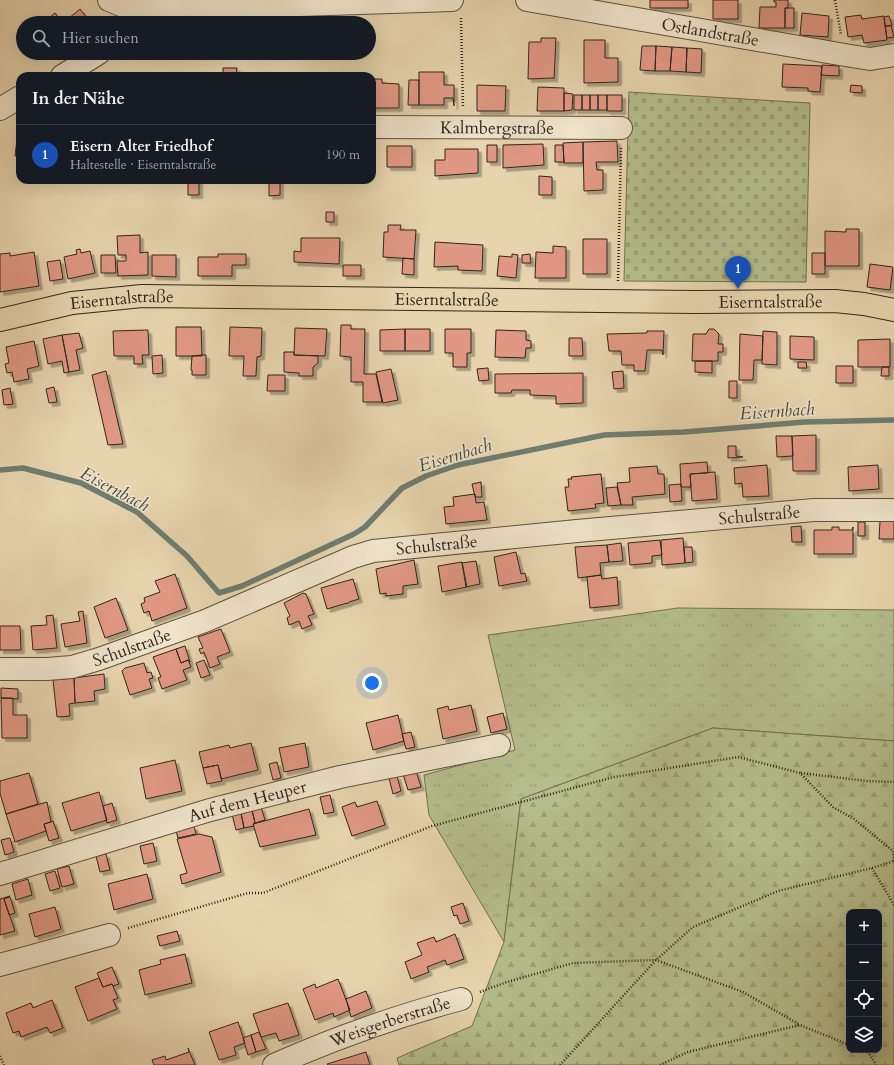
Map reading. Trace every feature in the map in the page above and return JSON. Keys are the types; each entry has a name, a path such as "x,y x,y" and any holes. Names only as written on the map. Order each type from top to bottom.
{"main road":[{"name":"Eiserntalstraße","path":"0,320 72,303 142,296 618,301 835,301 864,304 894,310"}],"street":[{"path":"109,0 143,16 456,8"},
{"name":"Ostlandstraße","path":"527,0 870,59 894,55"},
{"path":"68,72 88,60"},
{"path":"0,109 16,99"},
{"path":"0,109 16,115"},
{"name":"Kalmbergstraße","path":"376,127 622,128"},
{"name":"Schulstraße","path":"0,669 47,669 72,667 98,660 205,621 353,557 373,551 814,510 894,510"},
{"name":"Auf dem Heuper","path":"0,874 210,810 340,777 499,745"},
{"path":"0,965 108,935"},
{"name":"Weisgerberstraße","path":"274,1065 309,1050 408,1013 461,999"}],"path":[{"path":"835,0 845,55"},
{"path":"456,8 463,127"},
{"path":"618,301 622,128"},
{"path":"108,935 120,930 248,893 263,893 432,826 614,777 738,757 800,773 867,781 894,782"},
{"path":"560,1065 656,960 693,927 778,891 872,868 894,861 893,851 854,819 834,807 800,773"},
{"path":"872,868 894,905"},
{"path":"461,999 507,982 573,963 656,960 743,992 800,1024 846,1044"},
{"path":"660,1065 688,1052 800,1024"},
{"path":"869,1053 876,1065"},
{"path":"0,1056 4,1065"}],"green space":[{"path":"629,92 810,103 806,282 624,281"},
{"path":"678,608 894,610 894,741 713,728 521,799 504,942 429,815 424,775 515,750 488,635"},
{"path":"713,728 894,741 894,1065 399,1065 397,1058 472,1026 504,942 521,799"}],"building":[{"path":"650,0 688,0 688,8 650,8"},
{"path":"713,0 738,0 738,19 713,19"},
{"path":"774,0 788,0 788,8 785,8 785,28 759,28 760,7 776,7 776,2 774,2"},
{"path":"785,8 794,8 794,28 785,28"},
{"path":"80,9 86,16 72,16"},
{"path":"802,13 829,16 828,37 800,35"},
{"path":"861,15 862,19 884,16 887,40 864,43 862,35 848,37 845,17"},
{"path":"889,16 892,25 885,26 884,17"},
{"path":"885,26 891,26 894,37 887,38"},
{"path":"541,38 556,38 554,79 528,79 529,42 541,42"},
{"path":"584,40 605,40 605,58 618,58 618,82 584,83"},
{"path":"642,46 656,46 655,71 640,70"},
{"path":"656,46 672,47 670,71 655,71"},
{"path":"672,47 687,48 686,72 670,71"},
{"path":"687,48 702,49 701,73 686,72"},
{"path":"783,64 822,66 820,92 808,91 808,88 782,87"},
{"path":"822,65 839,66 839,76 821,75"},
{"path":"223,68 237,68 236,72 223,72"},
{"path":"419,72 444,72 444,85 454,85 454,106 453,98 444,98 444,105 419,105"},
{"path":"376,79 382,79 382,83 399,84 399,108 376,108"},
{"path":"409,80 419,80 419,105 408,105"},
{"path":"477,85 506,86 505,111 477,111"},
{"path":"851,85 862,86 862,93 850,92"},
{"path":"538,87 564,88 564,111 537,111"},
{"path":"564,93 573,94 572,110 564,111"},
{"path":"574,95 582,95 582,110 574,110"},
{"path":"582,95 590,95 590,110 582,110"},
{"path":"590,95 598,95 598,110 590,110"},
{"path":"598,95 607,95 607,110 598,110"},
{"path":"607,95 622,95 622,111 607,111"},
{"path":"617,141 618,162 596,162 597,170 603,170 603,190 584,191 583,142"},
{"path":"583,142 583,163 564,163 563,143"},
{"path":"543,144 544,165 503,168 503,145"},
{"path":"487,145 497,145 497,162 487,162"},
{"path":"555,145 563,145 564,162 555,162"},
{"path":"387,146 412,146 412,167 387,167"},
{"path":"445,149 478,149 478,173 435,176 435,160 445,160"},
{"path":"539,176 552,177 552,195 539,195"},
{"path":"188,184 199,184 199,195 188,195"},
{"path":"269,184 280,184 280,195 269,196"},
{"path":"326,212 334,212 334,222 326,222"},
{"path":"388,225 401,225 400,230 416,230 414,259 383,257 384,232 388,232"},
{"path":"846,229 859,229 859,266 825,266 825,231 846,232"},
{"path":"140,235 140,253 148,252 148,275 118,276 117,261 126,261 126,255 118,255 117,236"},
{"path":"301,238 340,238 339,264 294,262 294,251 301,252"},
{"path":"583,239 607,239 607,274 583,274"},
{"path":"435,242 483,245 482,271 458,270 458,266 434,267"},
{"path":"553,246 566,247 566,278 535,278 536,252 553,253"},
{"path":"80,249 81,253 90,251 95,273 68,279 64,257 77,254 76,250"},
{"path":"34,252 39,286 0,292 0,254 10,253 10,256"},
{"path":"812,253 825,253 825,274 812,274"},
{"path":"218,254 246,254 246,265 232,265 232,276 198,276 198,257 218,257"},
{"path":"512,254 518,255 516,278 497,276 499,256 512,257"},
{"path":"530,254 531,263 522,263 522,255"},
{"path":"101,255 115,255 116,273 101,273"},
{"path":"152,255 176,255 176,277 152,276"},
{"path":"403,258 414,259 414,275 402,274"},
{"path":"60,260 63,279 50,281 47,262"},
{"path":"870,264 893,267 890,290 867,287"},
{"path":"343,265 361,265 361,276 343,276"},
{"path":"341,325 351,325 351,329 365,329 364,374 376,374 382,402 363,402 363,382 351,382 351,357 340,356"},
{"path":"176,327 201,327 202,356 176,356"},
{"path":"230,327 262,328 261,356 257,357 256,376 243,376 244,356 229,356"},
{"path":"295,328 327,329 325,356 294,355"},
{"path":"405,329 405,351 380,351 380,330"},
{"path":"405,329 430,329 430,351 405,351"},
{"path":"445,329 471,329 471,353 467,353 467,367 453,367 453,353 445,353"},
{"path":"709,329 714,329 719,334 718,344 723,344 723,352 718,352 718,361 692,361 693,334 706,334"},
{"path":"148,330 149,355 142,355 143,364 134,364 134,356 114,356 113,331"},
{"path":"496,330 526,331 526,340 531,341 531,348 526,348 525,358 495,357"},
{"path":"647,331 664,331 663,355 662,350 647,350 645,371 634,371 634,365 622,365 621,351 609,351 607,334 647,333"},
{"path":"763,331 777,332 777,365 762,364"},
{"path":"79,333 83,348 76,350 80,370 69,372 62,335"},
{"path":"740,334 763,336 762,360 754,360 753,380 739,380"},
{"path":"62,335 69,372 64,373 62,361 48,364 43,339"},
{"path":"790,336 814,337 814,360 790,359"},
{"path":"569,338 582,338 583,356 569,356"},
{"path":"890,339 890,367 858,367 858,340"},
{"path":"34,341 39,366 27,369 29,379 14,382 12,372 7,373 5,364 9,363 6,347"},
{"path":"284,352 294,352 294,355 318,356 318,363 313,367 313,376 299,376 299,373 284,372"},
{"path":"162,355 163,373 153,374 152,356"},
{"path":"206,355 206,375 192,375 192,356"},
{"path":"695,361 712,361 712,373 695,372"},
{"path":"798,362 806,362 807,368 798,368"},
{"path":"836,366 853,366 853,383 836,383"},
{"path":"882,367 889,367 889,376 881,376"},
{"path":"488,368 489,380 479,381 477,369"},
{"path":"391,369 398,400 383,403 376,372"},
{"path":"106,371 123,444 108,445 92,375"},
{"path":"623,371 624,388 614,389 612,372"},
{"path":"583,373 583,403 556,404 556,396 530,395 530,390 512,390 511,393 495,393 495,374"},
{"path":"268,375 285,375 285,391 267,391"},
{"path":"729,381 737,381 737,398 729,398"},
{"path":"54,387 57,402 49,403 46,389"},
{"path":"10,388 13,404 4,405 2,390"},
{"path":"816,435 816,471 793,471 792,436"},
{"path":"776,436 792,436 793,456 777,457"},
{"path":"728,446 736,446 736,456 743,457 728,458"},
{"path":"707,462 708,473 690,474 691,487 681,487 680,464"},
{"path":"767,465 769,496 743,497 742,483 735,484 734,468"},
{"path":"878,465 879,489 849,491 848,467"},
{"path":"657,466 658,474 664,474 665,494 632,497 633,505 621,505 617,483 630,482 629,468"},
{"path":"715,472 717,499 692,501 690,474"},
{"path":"601,474 604,503 595,504 596,508 568,511 565,487 569,487 568,479 572,479 571,477"},
{"path":"481,482 482,497 475,497 472,484"},
{"path":"681,484 682,501 670,502 669,485"},
{"path":"617,487 621,505 608,506 606,488"},
{"path":"475,494 476,503 484,502 487,520 446,524 444,507 454,506 453,497"},
{"path":"880,521 894,521 894,539 879,539"},
{"path":"858,522 865,522 865,536 858,536"},
{"path":"801,526 802,542 792,542 791,527"},
{"path":"832,527 839,527 839,530 852,530 853,527 853,554 814,554 814,530 832,530"},
{"path":"683,538 685,563 662,565 661,540"},
{"path":"660,540 662,555 652,556 652,563 630,565 628,543"},
{"path":"621,543 623,561 609,562 607,545"},
{"path":"607,545 609,562 600,563 601,575 578,578 575,547"},
{"path":"684,547 692,547 693,562 685,563"},
{"path":"516,552 521,574 525,573 527,581 499,586 494,557"},
{"path":"414,560 418,584 403,586 403,594 386,596 386,593 380,594 376,569"},
{"path":"476,561 480,584 466,587 462,563"},
{"path":"462,562 467,587 442,592 438,566"},
{"path":"175,574 187,608 152,621 149,611 144,613 141,604 145,602 144,598 160,592 155,581"},
{"path":"601,575 602,579 617,577 619,605 590,608 587,577"},
{"path":"353,579 359,599 327,609 321,588"},
{"path":"303,593 306,594 314,614 308,616 312,625 302,629 299,621 289,625 287,618 290,616 284,603"},
{"path":"116,598 128,630 105,638 94,607"},
{"path":"83,611 87,643 65,647 61,624 80,621 78,612"},
{"path":"53,615 57,648 33,650 31,626 47,625 46,616"},
{"path":"0,626 20,626 21,650 0,650"},
{"path":"221,629 230,652 217,657 220,664 210,668 204,652 201,654 199,649 203,648 198,637"},
{"path":"185,646 190,662 188,660 181,663 176,649"},
{"path":"176,649 181,663 188,660 191,667 183,670 187,680 162,689 158,678 161,677 153,657"},
{"path":"204,660 210,675 201,678 196,663"},
{"path":"144,663 147,673 151,672 153,678 149,679 152,688 130,695 122,671 125,668"},
{"path":"104,674 105,689 94,691 95,701 75,703 74,678"},
{"path":"74,678 75,703 69,704 70,716 57,717 53,680"},
{"path":"1,688 18,689 18,699 1,698"},
{"path":"1,698 13,698 13,715 27,715 27,738 2,738"},
{"path":"471,705 477,731 443,739 437,709 448,706 449,710"},
{"path":"503,713 507,729 491,733 487,717"},
{"path":"398,715 404,741 373,750 366,723"},
{"path":"411,732 415,747 406,749 402,734"},
{"path":"251,743 258,770 221,779 218,765 203,768 199,752 229,745 230,748"},
{"path":"305,743 309,767 284,772 279,748"},
{"path":"175,760 182,791 146,799 140,768"},
{"path":"277,762 281,778 273,780 269,764"},
{"path":"218,765 222,781 207,784 203,768"},
{"path":"416,771 421,787 408,790 403,774"},
{"path":"29,773 38,804 6,814 0,793 0,781"},
{"path":"397,776 401,791 393,794 389,778"},
{"path":"99,792 107,820 71,831 62,803"},
{"path":"330,795 334,812 324,814 320,797"},
{"path":"377,801 385,825 352,836 342,807 355,802 357,807"},
{"path":"47,802 51,822 44,824 46,831 15,842 6,814"},
{"path":"112,803 117,820 107,823 103,806"},
{"path":"261,807 265,820 255,823 252,810"},
{"path":"309,809 316,835 260,847 253,824"},
{"path":"252,810 255,823 253,824 254,826 244,828 241,813"},
{"path":"241,813 244,828 236,830 232,814"},
{"path":"53,821 59,838 49,841 44,824"},
{"path":"194,826 196,834 178,838 176,831"},
{"path":"199,834 212,837 221,872 182,884 180,875 187,873 177,839"},
{"path":"10,838 14,852 5,855 1,840"},
{"path":"153,843 157,861 144,864 140,846"},
{"path":"106,854 110,870 100,872 96,856"},
{"path":"69,866 74,884 62,887 57,869"},
{"path":"55,871 60,888 50,891 45,874"},
{"path":"147,874 153,899 114,910 108,884"},
{"path":"28,879 32,895 16,900 12,884"},
{"path":"10,896 4,899 15,931 0,935 0,899"},
{"path":"10,897 15,913 9,915 4,899"},
{"path":"463,903 469,921 460,924 457,915 454,916 451,907"},
{"path":"55,907 61,929 35,937 29,914"},
{"path":"177,931 180,941 160,946 157,936"},
{"path":"455,934 464,959 447,965 445,960 427,967 429,972 411,979 405,962 422,955 417,943 434,937 436,942"},
{"path":"185,954 192,983 145,995 139,970 161,964 160,960"},
{"path":"112,967 119,984 113,986 112,984 103,987 97,973"},
{"path":"99,978 103,987 112,984 118,998 113,1000 117,1009 88,1021 75,987"},
{"path":"338,979 350,1010 334,1017 333,1013 315,1020 303,989 315,984 316,988"},
{"path":"366,991 372,1008 351,1017 346,999"},
{"path":"52,1000 63,1028 50,1033 47,1027 21,1037 19,1031 13,1033 6,1013 31,1003 33,1008"},
{"path":"288,1003 299,1035 279,1041 276,1033 261,1037 253,1014"},
{"path":"238,1022 245,1043 234,1047 236,1055 219,1060 209,1032"},
{"path":"259,1032 266,1049 256,1052 251,1035"},
{"path":"251,1035 256,1052 248,1055 243,1038"},
{"path":"188,1048 195,1065 154,1065 152,1060 165,1056 166,1060 189,1052"},
{"path":"366,1052 370,1065 327,1064"}],"waterway":[{"name":"Eisernbach","path":"0,470 23,468 81,483 137,512 187,556 219,593 242,586 354,534 365,527 402,488 426,476 458,465 604,435 684,432 805,422 894,420"}],"place":[{"name":"Eisern Alter Friedhof","path":"738,289"}]}
